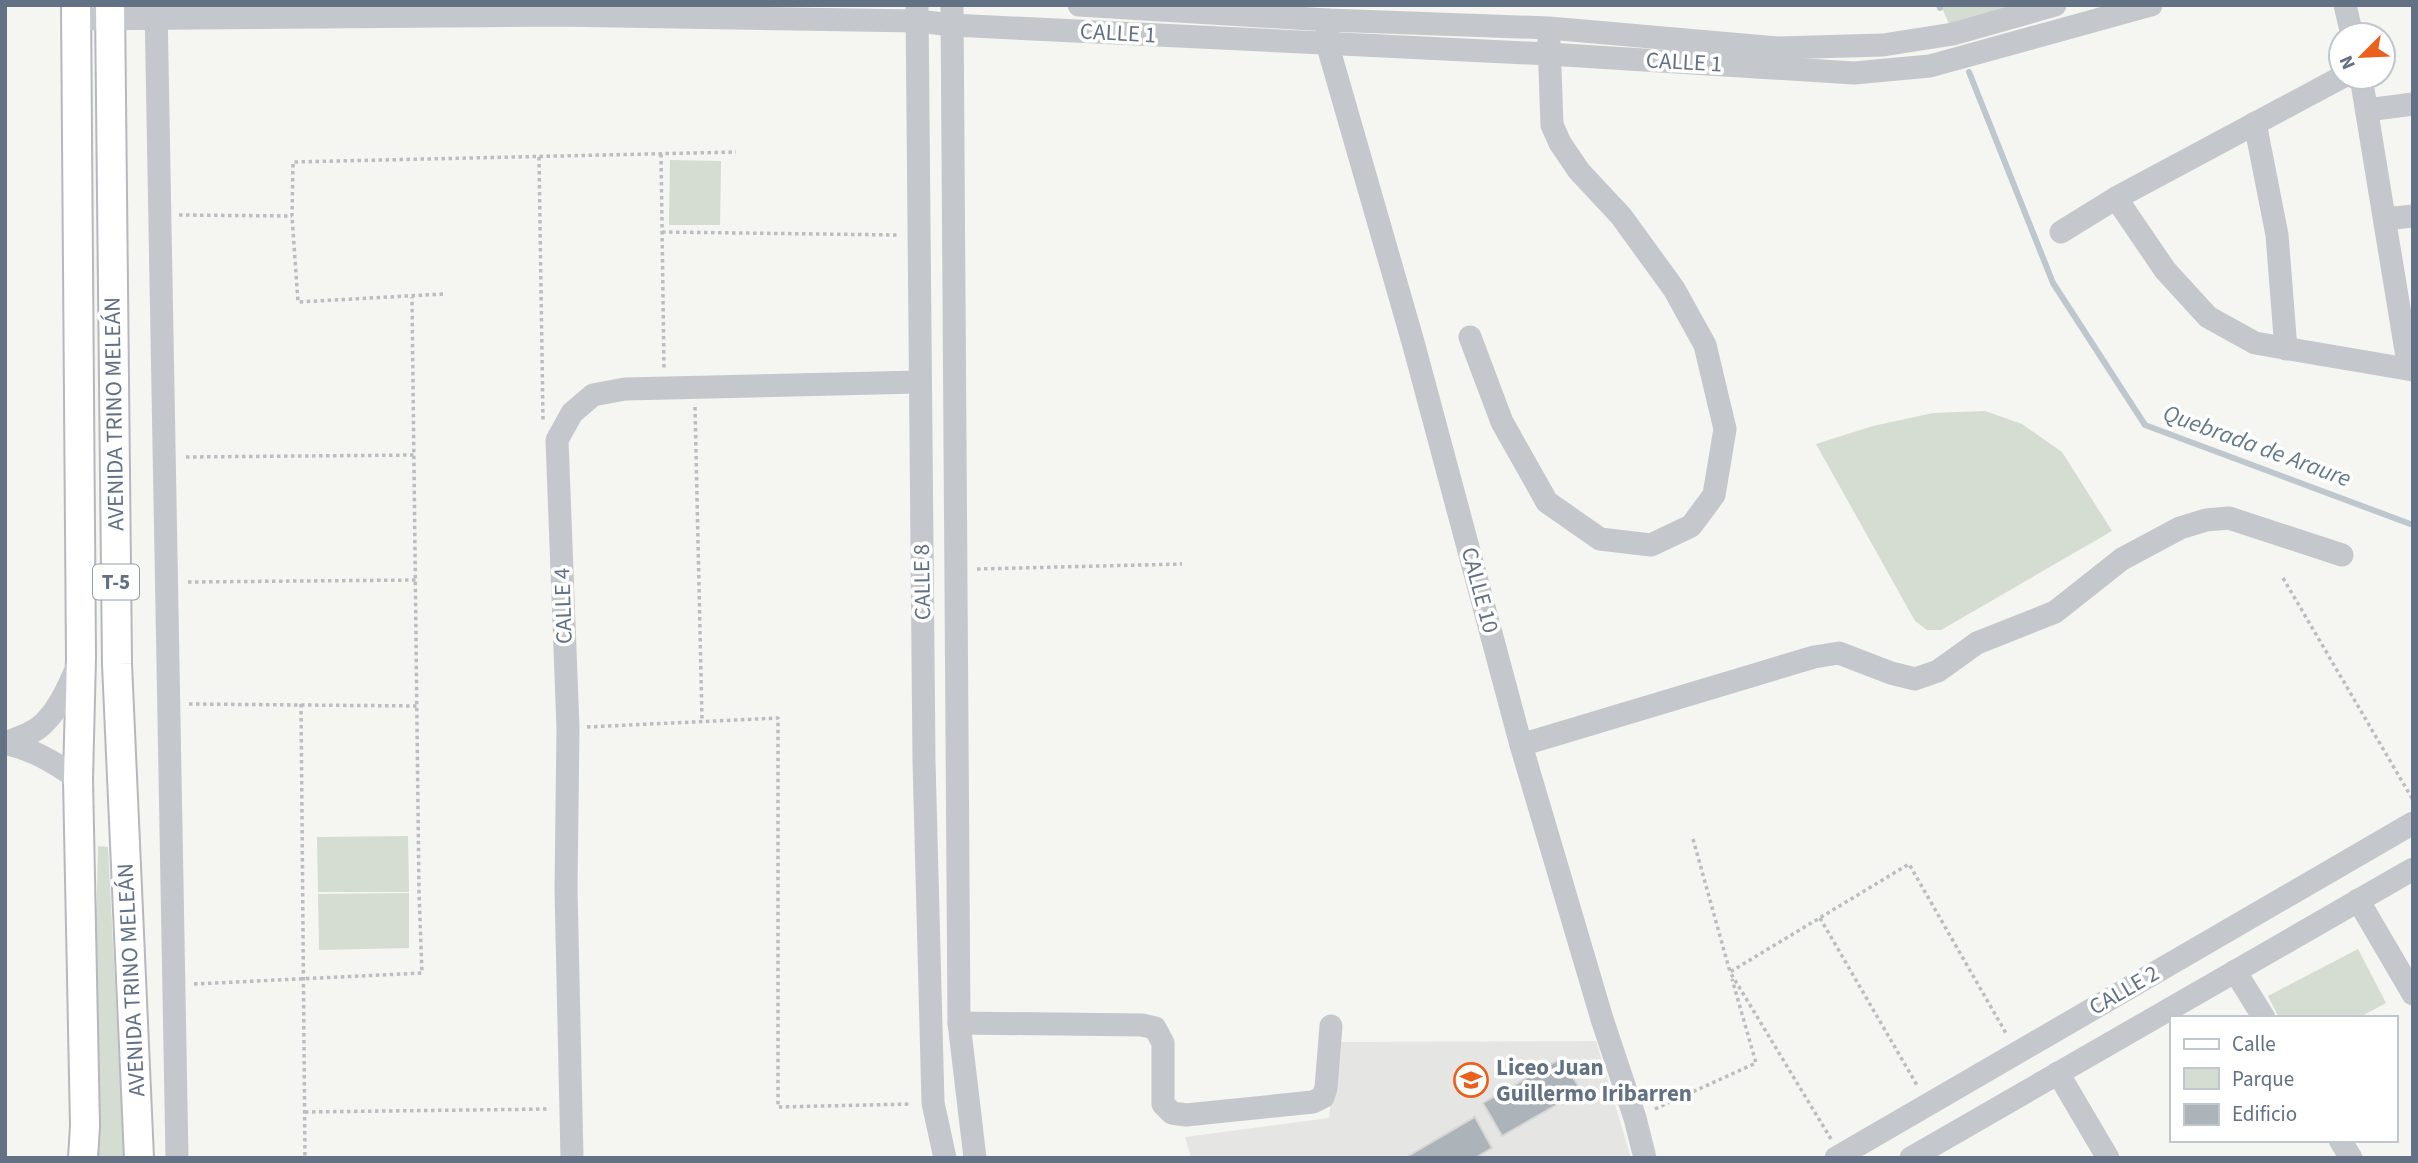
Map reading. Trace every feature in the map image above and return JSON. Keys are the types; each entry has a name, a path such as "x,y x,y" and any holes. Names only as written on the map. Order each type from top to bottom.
{"main road":[{"name":"AVENIDA TRINO MELEÁN","path":"76,12 81,658 78,779 85,1112 83,1158"},
{"name":"AVENIDA TRINO MELEÁN","path":"134,12 117,664 139,1158"}],"street":[{"name":"CALLE 1","path":"1079,5 1549,28 1777,48 1883,44 1953,34 2055,5"},
{"name":"CALLE 1","path":"76,12 556,10 917,13 1327,43 1854,73 1930,66 2151,5"},
{"path":"134,12 160,215 177,1158"},
{"name":"CALLE 8","path":"917,13 924,761 933,1103 945,1158"},
{"name":"CALLE 8","path":"952,15 959,1023 975,1158"},
{"name":"CALLE 10","path":"1328,19 1327,43 1413,342 1521,745 1645,1158"},
{"path":"1470,337 1502,422 1547,502 1600,539 1651,545 1691,526 1714,495 1725,429 1705,345 1674,289 1621,216 1579,171 1560,143 1552,125 1549,28"},
{"path":"2061,232 2116,198 2327,85"},
{"path":"2116,198 2165,270 2208,317 2255,343 2411,369 2364,91"},
{"path":"2367,110 2413,104"},
{"path":"2255,123 2277,235 2286,349"},
{"path":"2385,219 2413,216"},
{"name":"CALLE 4","path":"572,1158 566,889 568,728 557,440 572,413 593,395 625,389 919,382"},
{"path":"1521,745 1826,655 1839,653 1915,679 1938,671 1977,643 2055,612 2122,559 2180,528 2206,520 2229,518 2342,555"},
{"path":"5,743 44,724 62,698 81,658"},
{"path":"5,743 26,748 48,758 78,779"},
{"name":"CALLE 2","path":"1838,1156 2413,823"},
{"name":"CALLE 2","path":"1910,1158 2413,869"},
{"path":"2358,900 2413,994"},
{"path":"2235,971 2263,1016"},
{"path":"959,1023 1142,1025 1155,1028 1163,1043 1163,1104 1172,1113 1186,1115 1313,1102 1322,1097 1326,1088 1332,1027"},
{"path":"2059,1073 2108,1158"},
{"path":"2341,1142 2351,1158"}],"path":[{"path":"443,294 298,302 292,216 293,162 736,152"},
{"path":"661,154 664,388"},
{"path":"539,157 543,428"},
{"path":"160,215 292,216"},
{"path":"662,232 921,235"},
{"path":"174,985 422,973 412,297"},
{"path":"695,388 702,720"},
{"path":"164,457 415,455"},
{"path":"954,570 1182,564"},
{"path":"2283,578 2413,800"},
{"path":"166,582 417,580"},
{"path":"169,704 418,706"},
{"path":"300,704 305,1158"},
{"path":"568,728 778,718 778,1107 933,1103"},
{"path":"1635,1118 1756,1063 1693,839"},
{"path":"1730,972 1909,864 2017,1052"},
{"path":"1819,918 1928,1104"},
{"path":"1730,972 1838,1156"},
{"path":"304,1112 572,1109"}],"shaded area":[{"name":"Liceo Juan Guillermo Iribarren","path":"1596,1041 1631,1158 1191,1158 1185,1137 1329,1118 1337,1042"}],"green space":[{"path":"1941,5 2054,5 1953,34"},
{"path":"670,160 721,161 720,225 669,225"},
{"path":"1985,411 2022,424 2062,452 2112,531 1941,630 1927,630 1915,621 1816,444 1873,426 1933,413"},
{"path":"408,836 409,892 318,892 317,837"},
{"path":"98,846 108,847 124,1158 91,1158"},
{"path":"409,893 409,948 319,950 318,894"},
{"path":"2358,949 2386,1003 2362,1016 2278,1016 2268,996"}],"building":[{"path":"1562,1058 1581,1091 1502,1136 1483,1103"},
{"path":"1475,1117 1492,1148 1475,1158 1405,1158"}],"waterway":[{"name":"Quebrada de Araure","path":"1969,72 2053,283 2145,425 2413,525"}],"place":[{"name":"Liceo Juan Guillermo Iribarren","path":"1471,1080"}]}
